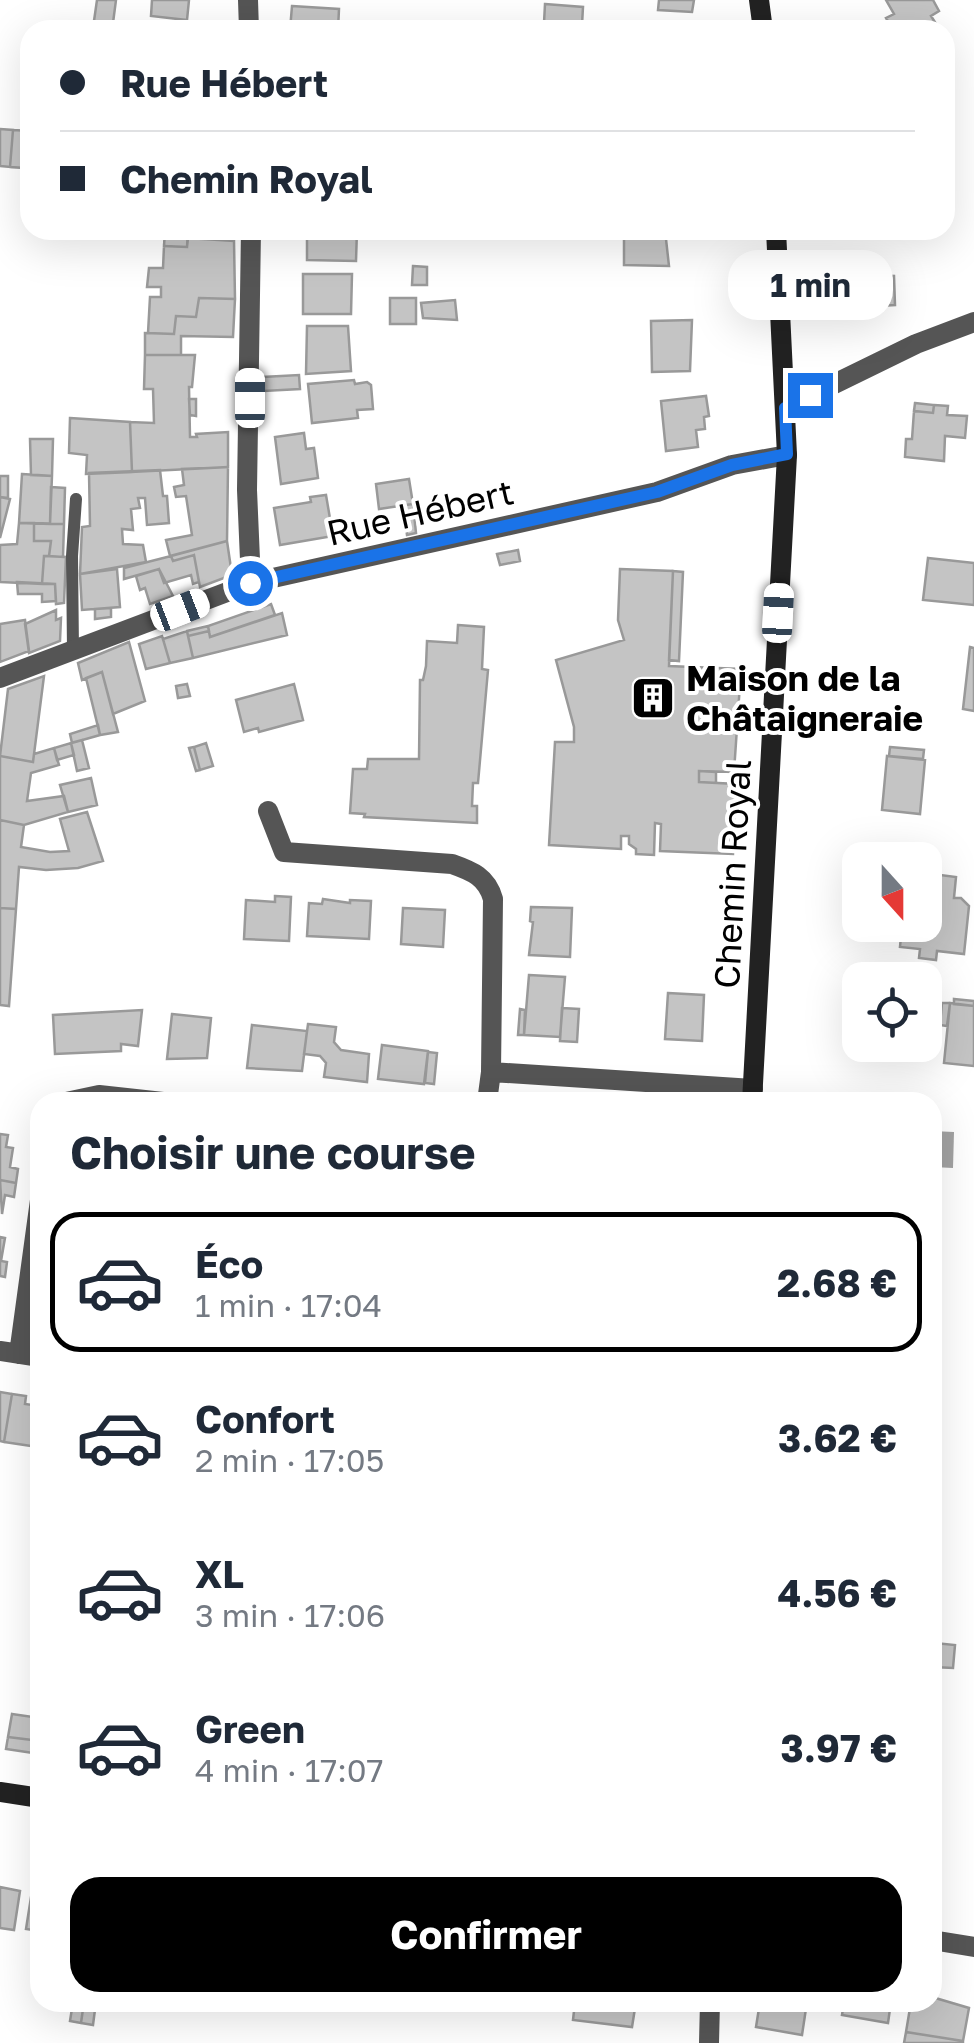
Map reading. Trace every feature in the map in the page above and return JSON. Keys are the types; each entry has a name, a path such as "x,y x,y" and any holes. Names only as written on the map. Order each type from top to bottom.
{"street":[{"path":"250,583 247,490 252,240"},
{"name":"Chemin Royal","path":"752,1092 787,454 777,240"},
{"path":"785,408 916,344 974,322"},
{"name":"Rue Hébert","path":"0,678 250,583 657,492 732,465 787,454"},
{"path":"268,810 284,852 452,864 489,884 494,898 488,1092"},
{"path":"491,1072 708,1092"},
{"path":"20,1354 30,1277"},
{"path":"0,1792 30,1796"},
{"path":"942,1942 974,1947"},
{"path":"709,2043 710,2012"}],"lane":[{"path":"74,651 72,556 76,499"}],"shaded area":[{"path":"942,1131 954,1132 953,1168 942,1167"}],"building":[{"path":"97,0 116,0 113,20 94,20"},
{"path":"152,0 189,0 187,20 151,16"},
{"path":"659,0 694,0 692,12 658,10"},
{"path":"886,0 933,0 939,11 931,16 934,20 887,20 894,14"},
{"path":"545,4 583,7 582,20 544,20"},
{"path":"292,6 339,9 338,20 291,20"},
{"path":"0,129 13,130 10,167 0,166"},
{"path":"13,130 20,130 20,168 10,167"},
{"path":"164,240 187,240 187,247 164,246"},
{"path":"188,240 234,241 235,299 199,298 196,317 176,316 174,334 148,333 150,297 161,297 161,287 147,287 149,268 163,268 164,246 187,247"},
{"path":"307,240 357,240 356,261 307,260"},
{"path":"624,240 666,240 669,266 624,265"},
{"path":"413,266 427,267 427,285 412,285"},
{"path":"303,274 352,274 351,314 303,314"},
{"path":"845,276 894,276 895,305 878,306 878,312 863,313 862,306 847,307"},
{"path":"199,298 235,299 233,337 181,336 181,355 145,355 145,333 174,334 176,316 196,317"},
{"path":"390,298 416,298 416,324 390,324"},
{"path":"455,300 457,320 423,318 421,303"},
{"path":"862,306 863,313 847,314 847,307"},
{"path":"692,320 690,371 652,372 651,321"},
{"path":"307,326 348,326 351,371 306,374"},
{"path":"145,355 195,355 189,387 190,437 228,432 228,467 132,472 130,422 154,423 153,389 144,389"},
{"path":"299,375 300,389 264,391 263,377"},
{"path":"354,380 355,384 371,385 373,409 357,410 358,418 312,423 308,384"},
{"path":"706,396 709,416 704,417 705,429 696,430 698,447 666,451 661,401"},
{"path":"189,399 196,399 196,416 190,415"},
{"path":"915,403 934,405 933,413 914,411"},
{"path":"934,405 948,406 947,415 967,416 965,438 945,436 944,461 905,457 906,439 912,439 914,411 933,413"},
{"path":"70,418 130,422 132,472 86,474 87,455 69,453"},
{"path":"304,433 306,449 314,448 318,478 281,484 275,437"},
{"path":"30,439 53,439 52,476 31,475"},
{"path":"228,467 227,541 170,556 166,540 192,535 186,496 176,497 174,487 184,485 182,469"},
{"path":"160,470 169,523 147,525 145,498 138,498 140,508 131,509 133,530 122,529 123,544 143,545 146,562 80,574 82,527 90,526 89,473"},
{"path":"22,474 52,476 50,524 19,523"},
{"path":"0,476 8,476 8,498 0,497"},
{"path":"409,479 413,504 379,509 376,484"},
{"path":"51,487 65,488 64,524 50,524"},
{"path":"326,495 333,536 280,545 274,508 311,502 310,497"},
{"path":"0,497 10,499 0,538"},
{"path":"413,504 416,533 407,535 403,505"},
{"path":"19,523 34,523 34,541 51,541 49,556 44,556 42,584 0,582 0,545 17,544"},
{"path":"34,523 64,524 63,557 49,556 51,541 34,541"},
{"path":"227,541 232,575 200,587 194,555 173,561 171,556"},
{"path":"518,550 520,561 500,565 497,554"},
{"path":"194,555 199,582 193,584 191,575 164,583 159,569 124,579 124,568 171,556 173,561"},
{"path":"44,556 66,557 64,603 56,604 55,584 42,584"},
{"path":"928,558 974,563 974,605 923,600"},
{"path":"117,569 120,607 82,610 80,574"},
{"path":"159,569 173,596 150,604 136,576"},
{"name":"Maison de la Châtaigneraie","path":"620,569 673,571 669,666 741,669 734,772 699,771 699,782 736,784 733,854 660,851 661,824 655,823 654,855 636,854 629,836 621,836 621,849 549,845 555,742 574,742 574,727 556,660 624,640 618,620"},
{"path":"673,571 683,572 679,661 669,660"},
{"path":"17,582 55,584 56,601 42,602 42,594 18,594"},
{"path":"271,604 275,615 210,637 208,626"},
{"path":"111,608 111,617 95,619 95,609"},
{"path":"56,610 56,620 61,618 60,641 29,653 25,624"},
{"path":"282,613 287,635 193,658 188,636 209,631 210,637"},
{"path":"25,620 29,651 0,662 0,624"},
{"path":"458,625 484,627 482,669 488,670 478,783 473,783 472,806 477,806 477,823 350,813 353,769 367,769 368,759 419,759 420,680 426,666 427,641 457,643"},
{"path":"208,626 209,631 188,636 187,631"},
{"path":"187,631 193,658 170,663 163,639"},
{"path":"162,636 170,663 146,669 139,644"},
{"path":"129,642 145,701 113,714 102,672 82,680 78,663"},
{"path":"970,647 974,648 974,711 963,709"},
{"path":"102,672 118,732 100,735 86,678"},
{"path":"44,676 33,762 0,756 8,689"},
{"path":"187,684 190,696 178,698 176,686"},
{"path":"294,684 303,720 244,732 236,700"},
{"path":"98,725 100,735 72,743 70,734"},
{"path":"82,740 89,768 77,771 71,743"},
{"path":"71,743 74,755 57,760 54,748"},
{"path":"206,743 213,766 200,770 194,747"},
{"path":"194,747 200,770 196,771 189,748"},
{"path":"890,747 924,750 923,759 889,756"},
{"path":"54,748 59,765 31,773 27,801 64,796 68,812 24,825 0,820 0,756 33,762 34,754"},
{"path":"887,756 925,760 920,814 882,810"},
{"path":"699,771 716,772 716,783 699,782"},
{"path":"91,778 97,805 68,812 60,785"},
{"path":"87,812 103,861 78,868 19,867 16,909 0,908 0,820 24,825 21,847 69,851 60,819"},
{"path":"942,875 956,877 954,898 961,898 969,906 964,954 937,951 936,960 919,958 920,949 900,947 900,942 942,942"},
{"path":"275,896 291,897 289,941 244,939 246,900 275,902"},
{"path":"323,899 371,901 369,939 307,936 309,903 322,904"},
{"path":"531,907 572,908 570,957 529,955"},
{"path":"0,908 16,909 9,1006 0,1005"},
{"path":"403,908 445,910 443,947 401,944"},
{"path":"529,975 565,977 560,1037 524,1035"},
{"path":"668,993 704,995 702,1041 665,1039"},
{"path":"954,999 974,1001 974,1006 954,1004"},
{"path":"942,1003 950,1003 947,1026 942,1025"},
{"path":"950,1003 974,1006 974,1066 944,1063"},
{"path":"562,1008 579,1009 577,1042 560,1041"},
{"path":"520,1009 525,1010 524,1035 518,1035"},
{"path":"142,1010 138,1046 121,1044 121,1051 55,1054 53,1015"},
{"path":"172,1014 211,1018 207,1058 167,1059"},
{"path":"308,1024 336,1027 334,1042 341,1050 369,1054 367,1082 324,1077 326,1063 320,1056 304,1054"},
{"path":"252,1025 307,1031 302,1071 247,1068"},
{"path":"382,1045 428,1051 424,1084 378,1079"},
{"path":"428,1052 437,1053 434,1084 425,1083"},
{"path":"0,1134 8,1135 6,1147 13,1148 10,1167 18,1169 16,1183 0,1180"},
{"path":"0,1180 16,1183 14,1197 5,1195 2,1214"},
{"path":"0,1237 5,1238 1,1261 7,1262 5,1277 0,1276"},
{"path":"0,1392 12,1394 4,1442 0,1441"},
{"path":"12,1394 26,1396 25,1404 30,1405 30,1446 4,1442"},
{"path":"942,1644 955,1645 953,1668 942,1667"},
{"path":"12,1714 30,1717 30,1740 8,1737"},
{"path":"8,1737 30,1740 30,1753 6,1749"},
{"path":"0,1887 20,1891 14,1930 0,1928"},
{"path":"942,2000 969,2008 963,2041 906,2032 909,2012 942,2012"},
{"path":"71,2012 83,2012 81,2023 70,2021"},
{"path":"83,2012 95,2012 93,2025 81,2023"},
{"path":"574,2012 634,2012 632,2027 573,2020"},
{"path":"758,2012 805,2012 802,2035 756,2027"},
{"path":"842,2012 890,2012 888,2023 842,2015"},
{"path":"906,2032 963,2041 963,2043 904,2043"}],"place":[{"name":"Maison de la Châtaigneraie","path":"653,698"}],"route":[{"path":"250,583 657,492 732,465 787,454 785,408 810,395"}]}
